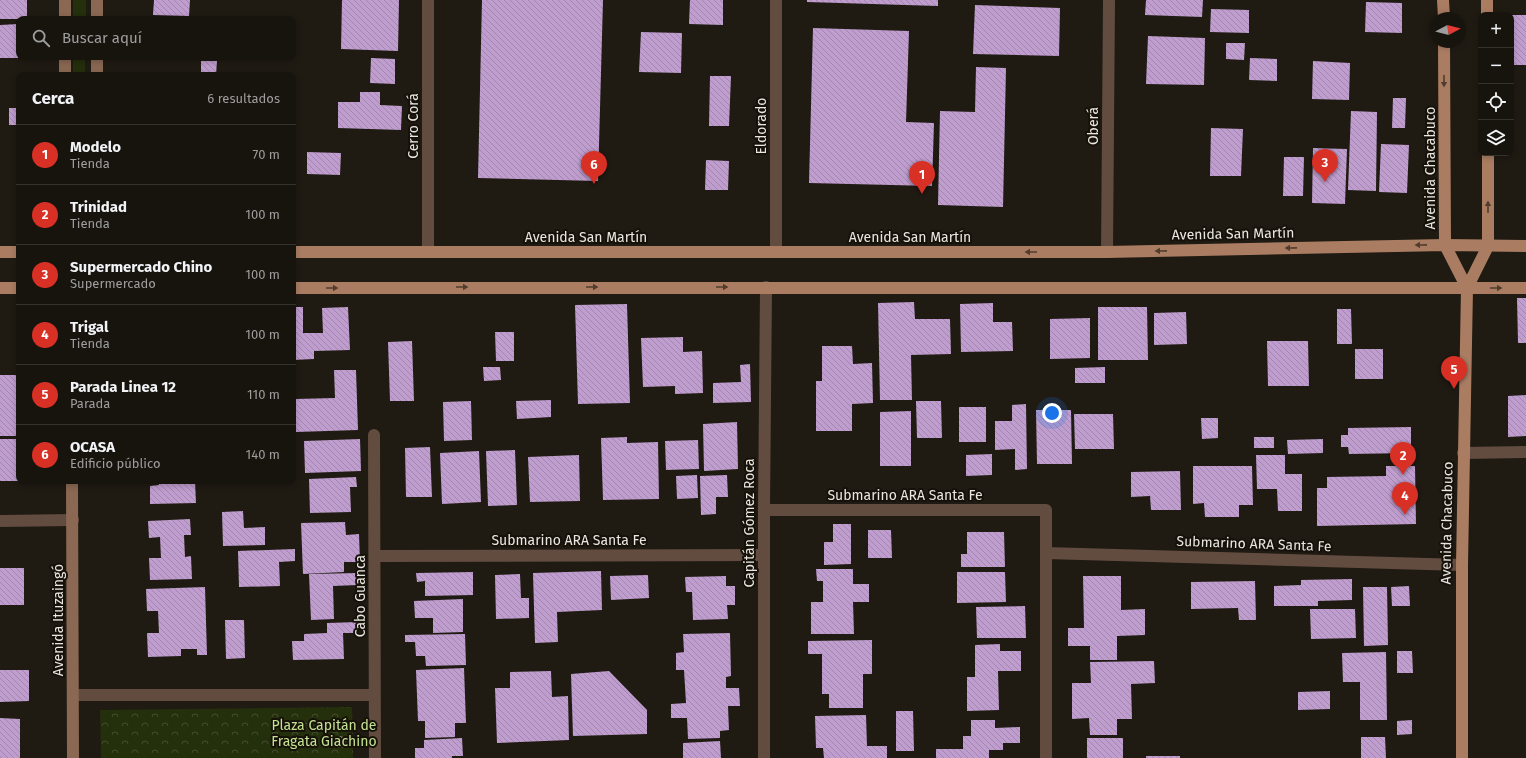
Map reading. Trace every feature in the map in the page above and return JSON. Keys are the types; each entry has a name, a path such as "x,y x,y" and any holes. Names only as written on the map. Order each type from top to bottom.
{"main road":[{"path":"65,0 65,16"},
{"path":"97,0 97,16"},
{"path":"1444,0 1444,12"},
{"path":"1487,0 1487,12"},
{"name":"Avenida Chacabuco","path":"1444,48 1445,245 1467,288"},
{"path":"65,60 65,72"},
{"path":"97,60 97,72"},
{"name":"Avenida Chacabuco","path":"1462,758 1463,453 1467,288 1488,246 1488,156"},
{"name":"Avenida San Martín","path":"296,252 1107,252 1445,245 1526,246"},
{"path":"0,252 16,252"},
{"path":"0,288 16,288"},
{"path":"296,288 1526,288"},
{"name":"Avenida Ituzaingó","path":"72,484 73,758"}],"street":[{"name":"Cerro Corá","path":"428,0 428,252"},
{"name":"Eldorado","path":"776,0 776,252"},
{"name":"Oberá","path":"1107,252 1109,0"},
{"name":"Capitán Gómez Roca","path":"764,758 766,287"},
{"name":"Cabo Guanca","path":"374,435 375,758"},
{"path":"1463,453 1526,452"},
{"name":"Submarino ARA Santa Fe","path":"764,510 1046,510 1046,553 1462,565"},
{"path":"0,521 72,520"},
{"path":"1046,553 1046,758"},
{"name":"Submarino ARA Santa Fe","path":"375,556 764,555"},
{"path":"73,695 374,695"}],"green space":[{"path":"73,0 86,0 86,16 73,16"},
{"path":"73,60 85,60 85,72 73,72"},
{"name":"Plaza Capitán de Fragata Giachino","path":"352,707 353,758 101,758 100,710"}],"building":[{"path":"0,0 27,0 27,16 16,16 16,19 0,19"},
{"path":"154,0 190,0 189,16 153,15"},
{"path":"342,0 399,0 398,51 341,49"},
{"path":"482,0 603,0 598,181 478,178"},
{"path":"690,0 723,0 723,25 689,24"},
{"path":"807,0 938,0 938,6 807,2"},
{"path":"1146,0 1203,0 1202,17 1145,15"},
{"path":"1366,2 1402,3 1402,33 1365,32"},
{"path":"975,5 1060,8 1059,56 973,54"},
{"path":"1211,9 1249,10 1249,33 1210,32"},
{"path":"1514,15 1526,15 1526,65 1514,65"},
{"path":"16,24 16,58 0,58 0,25"},
{"path":"813,28 909,31 906,122 934,123 932,186 809,183"},
{"path":"641,32 682,33 681,73 639,72"},
{"path":"1148,36 1205,38 1204,85 1146,84"},
{"path":"1226,43 1245,43 1244,60 1226,59"},
{"path":"371,58 395,59 395,84 370,83"},
{"path":"1250,58 1277,59 1277,81 1249,80"},
{"path":"201,61 217,61 216,72 201,72"},
{"path":"1313,61 1350,63 1349,100 1312,99"},
{"path":"976,67 1006,68 1003,207 938,205 940,111 975,112"},
{"path":"710,76 731,76 729,126 709,126"},
{"path":"360,92 380,92 380,105 402,106 401,130 338,128 338,102 360,102"},
{"path":"1393,98 1406,98 1405,128 1392,128"},
{"path":"9,108 16,108 16,125 9,125"},
{"path":"1351,111 1377,112 1376,191 1348,190"},
{"path":"1211,128 1243,129 1241,176 1210,176"},
{"path":"1381,144 1409,145 1407,193 1379,192"},
{"path":"1313,148 1347,149 1345,204 1312,203"},
{"path":"307,152 341,153 340,175 307,174"},
{"path":"1284,157 1304,157 1303,196 1283,196"},
{"path":"706,160 729,161 728,190 705,190"},
{"path":"1517,298 1526,298 1526,343 1518,343"},
{"path":"914,302 915,319 950,319 951,354 911,355 912,400 880,400 878,303"},
{"path":"993,303 993,322 1012,322 1013,351 961,352 960,304"},
{"path":"627,304 630,403 578,404 575,305"},
{"path":"296,307 303,307 303,333 323,333 322,308 348,307 350,350 314,351 314,359 296,360"},
{"path":"1098,307 1147,307 1148,360 1098,360"},
{"path":"1337,309 1351,309 1352,344 1337,344"},
{"path":"1186,312 1187,344 1154,345 1154,313"},
{"path":"1090,318 1090,358 1050,359 1050,319"},
{"path":"495,332 514,332 514,361 496,361"},
{"path":"683,337 683,352 702,351 703,393 675,394 675,386 643,387 641,338"},
{"path":"412,341 414,401 390,401 388,342"},
{"path":"1267,341 1308,341 1309,386 1268,386"},
{"path":"822,346 852,346 853,364 872,363 873,403 852,404 852,431 816,431 816,381 822,381"},
{"path":"1355,349 1383,349 1383,379 1355,379"},
{"path":"750,364 751,402 713,403 713,383 741,382 740,365"},
{"path":"483,367 500,367 501,380 484,381"},
{"path":"1105,367 1105,383 1075,383 1075,368"},
{"path":"334,370 356,370 358,430 296,432 296,399 335,398"},
{"path":"0,375 16,375 16,436 0,436"},
{"path":"1526,395 1526,436 1508,437 1508,396"},
{"path":"551,400 551,417 517,419 516,401"},
{"path":"471,401 472,440 444,441 443,402"},
{"path":"916,401 941,401 942,438 917,438"},
{"path":"1026,404 1027,469 1015,470 1015,449 995,450 995,421 1012,421 1012,405"},
{"path":"959,407 986,407 986,442 959,442"},
{"path":"1036,410 1071,410 1072,464 1037,464"},
{"path":"911,411 911,466 880,466 880,412"},
{"path":"1074,414 1113,414 1114,449 1075,449"},
{"path":"1201,418 1218,418 1218,438 1202,439"},
{"path":"737,422 738,469 704,471 703,424"},
{"path":"1411,427 1411,453 1349,454 1348,447 1341,447 1341,435 1348,435 1348,428"},
{"path":"627,437 627,443 658,442 659,499 603,500 601,438"},
{"path":"1254,437 1274,437 1274,448 1254,448"},
{"path":"0,439 16,439 16,481 0,481"},
{"path":"360,439 361,471 305,473 304,441"},
{"path":"1323,439 1323,453 1288,454 1287,440"},
{"path":"698,440 699,469 666,470 665,441"},
{"path":"430,447 432,497 406,497 405,448"},
{"path":"515,450 517,505 488,506 486,451"},
{"path":"479,451 481,502 442,504 440,453"},
{"path":"992,454 992,475 966,476 966,455"},
{"path":"579,455 580,501 530,502 528,457"},
{"path":"1256,455 1285,455 1285,474 1302,474 1302,511 1278,511 1277,489 1257,489"},
{"path":"1193,466 1252,466 1253,505 1239,505 1239,517 1205,517 1204,503 1193,504"},
{"path":"1386,466 1415,466 1416,524 1317,526 1317,488 1327,488 1327,477 1386,476"},
{"path":"1180,471 1181,510 1151,510 1150,496 1131,497 1131,472"},
{"path":"697,475 698,498 677,499 676,476"},
{"path":"727,475 728,497 716,497 716,514 701,515 700,476"},
{"path":"356,477 357,487 350,487 351,512 310,513 309,479"},
{"path":"195,484 196,503 150,504 150,486"},
{"path":"243,511 244,528 265,527 265,545 223,546 222,512"},
{"path":"190,519 191,535 184,535 185,557 191,556 192,579 150,580 149,558 161,558 160,537 149,538 148,521"},
{"path":"345,522 346,535 359,534 360,562 344,562 344,572 303,574 301,523"},
{"path":"833,524 851,524 851,564 824,565 824,542 833,542"},
{"path":"868,530 891,530 892,558 868,558"},
{"path":"967,532 1004,532 1005,567 961,567 961,554 967,554"},
{"path":"295,549 295,561 279,562 280,586 239,587 238,551"},
{"path":"0,568 24,568 24,605 0,605"},
{"path":"816,569 853,569 853,584 869,584 869,602 853,602 854,634 811,634 811,602 823,602 823,581 817,581"},
{"path":"601,571 602,610 557,612 558,642 535,643 533,573"},
{"path":"473,572 473,595 425,596 425,581 417,582 416,573"},
{"path":"957,572 1005,572 1006,602 957,603"},
{"path":"358,573 358,585 333,586 334,619 311,620 309,574"},
{"path":"520,574 521,598 529,598 529,618 496,619 495,575"},
{"path":"648,575 649,598 611,600 610,576"},
{"path":"726,576 726,586 735,586 735,605 727,605 728,619 693,620 692,592 686,592 685,577"},
{"path":"1083,576 1121,576 1121,610 1145,609 1145,635 1117,636 1117,660 1090,660 1090,646 1068,646 1068,628 1084,628"},
{"path":"1352,579 1352,600 1318,601 1318,606 1274,606 1274,586 1301,585 1301,580"},
{"path":"1255,581 1256,620 1239,620 1238,608 1191,609 1191,582"},
{"path":"1409,586 1410,606 1392,606 1391,587"},
{"path":"205,587 207,655 197,655 197,649 181,649 181,656 148,657 147,633 159,633 158,611 147,611 146,589"},
{"path":"1363,587 1387,587 1388,645 1364,646"},
{"path":"463,599 463,632 433,633 433,618 415,618 414,601"},
{"path":"1025,606 1026,638 977,638 976,607"},
{"path":"1310,609 1355,609 1356,638 1311,639"},
{"path":"225,620 244,620 245,658 226,659"},
{"path":"358,622 358,633 343,633 344,659 293,660 292,641 304,641 304,634 327,633 327,623"},
{"path":"730,633 731,676 726,677 726,688 739,688 740,706 728,706 729,730 720,731 720,738 688,739 687,718 671,718 671,704 686,703 684,670 676,670 676,653 684,652 683,634"},
{"path":"465,634 466,665 426,666 425,656 416,656 415,642 405,642 405,635"},
{"path":"872,640 872,674 863,674 863,708 829,708 829,694 822,694 822,654 808,654 808,641"},
{"path":"1000,644 1000,651 1021,651 1021,671 998,671 999,710 967,711 967,677 975,677 975,645"},
{"path":"1397,651 1412,651 1413,673 1397,673"},
{"path":"1386,652 1387,720 1360,720 1360,682 1343,682 1342,653"},
{"path":"1154,661 1155,683 1131,684 1132,719 1117,719 1117,735 1090,735 1089,718 1072,719 1072,683 1091,683 1090,662"},
{"path":"464,668 466,723 455,723 455,737 425,738 425,721 418,721 416,670"},
{"path":"0,670 29,670 29,701 0,702"},
{"path":"551,671 552,697 568,696 569,740 497,743 495,688 510,688 510,672"},
{"path":"609,671 647,710 647,734 573,736 571,674"},
{"path":"1330,691 1330,709 1298,710 1298,692"},
{"path":"896,711 913,711 914,751 896,751"},
{"path":"866,715 867,746 887,746 887,758 824,758 823,748 816,748 815,716"},
{"path":"0,718 20,719 20,758 0,758"},
{"path":"971,720 995,720 995,728 1020,727 1020,743 1003,743 1003,750 989,750 989,758 936,758 936,749 963,749 963,736 971,736"},
{"path":"1412,720 1412,734 1397,735 1397,721"},
{"path":"1361,737 1385,737 1386,758 1361,758"},
{"path":"462,738 463,756 452,756 452,758 415,758 415,748 424,748 424,740"},
{"path":"1087,738 1123,738 1123,758 1087,758"},
{"path":"720,741 721,758 683,758 683,743"},
{"path":"1146,756 1180,756 1180,758 1146,758"}],"place":[{"name":"Supermercado Chino","path":"1325,182"},
{"name":"OCASA","path":"594,184"},
{"name":"Modelo","path":"922,194"},
{"name":"Parada Linea 12","path":"1454,389"},
{"name":"Trinidad","path":"1403,475"},
{"name":"Trigal","path":"1405,515"}]}
